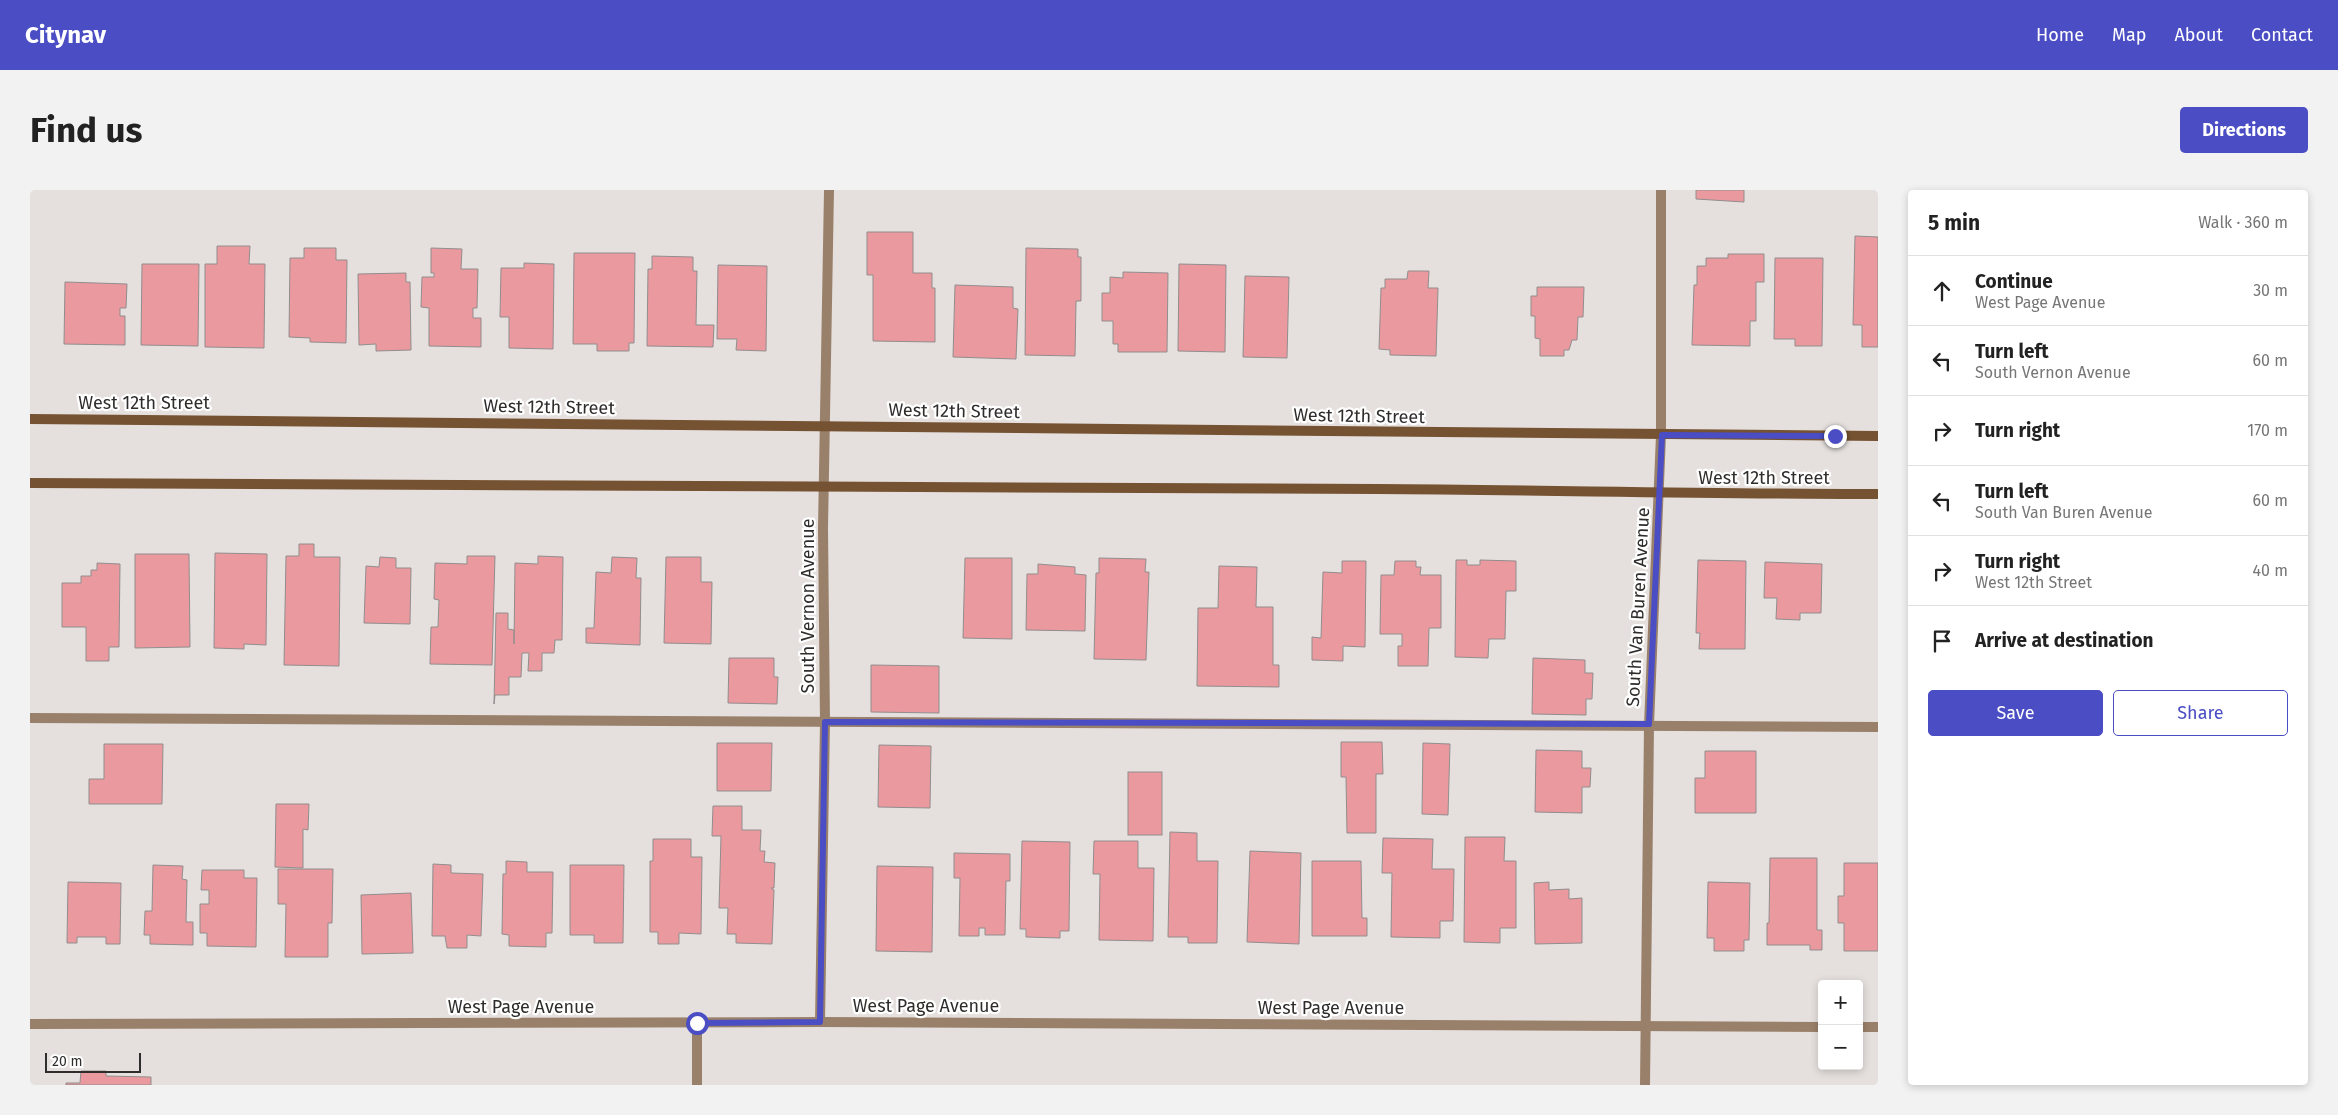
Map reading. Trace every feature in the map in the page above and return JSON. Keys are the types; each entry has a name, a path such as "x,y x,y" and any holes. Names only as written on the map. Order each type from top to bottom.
{"main road":[{"name":"West 12th Street","path":"30,419 1878,436"},
{"name":"West 12th Street","path":"30,484 824,486 1479,490 1660,494 1878,494"}],"street":[{"name":"South Vernon Avenue","path":"820,1022 825,722 824,486 829,190"},
{"name":"South Van Buren Avenue","path":"1645,1085 1649,724 1662,435 1661,190"},
{"path":"30,718 1649,724 1878,727"},
{"name":"West Page Avenue","path":"30,1024 820,1022 1818,1027"},
{"path":"697,1023 697,1085"},
{"path":"1863,1027 1878,1027"}],"building":[{"path":"1696,190 1744,190 1744,202 1696,199"},
{"path":"867,232 913,232 913,273 932,273 932,288 935,288 935,342 873,341 873,275 867,275"},
{"path":"1855,236 1878,237 1878,347 1862,347 1862,325 1853,325"},
{"path":"217,246 250,246 249,264 265,264 264,348 205,347 205,264 217,264"},
{"path":"304,248 336,248 336,260 347,260 346,343 310,342 310,338 289,337 290,258 304,258"},
{"path":"431,248 462,249 461,269 478,269 477,308 473,308 473,318 481,318 481,347 429,346 429,308 421,307 422,277 434,277 434,273 431,273"},
{"path":"1026,248 1078,249 1078,257 1081,257 1081,301 1076,301 1075,356 1025,355"},
{"path":"574,253 635,253 634,343 629,343 629,351 597,351 597,344 573,344"},
{"path":"1728,254 1764,254 1764,282 1756,282 1756,321 1750,321 1750,346 1692,345 1694,285 1697,285 1697,266 1706,266 1706,258 1728,258"},
{"path":"652,256 693,257 693,271 697,271 696,325 714,325 713,347 647,346 648,269 652,269"},
{"path":"1775,258 1823,258 1822,346 1795,346 1795,339 1774,339"},
{"path":"524,263 554,264 553,349 509,348 509,317 500,317 501,268 524,268"},
{"path":"142,264 199,264 198,346 141,345"},
{"path":"1179,264 1226,265 1225,352 1178,351"},
{"path":"718,265 767,266 766,351 736,350 737,339 717,339"},
{"path":"1408,271 1429,271 1428,288 1438,288 1436,356 1390,355 1390,350 1379,349 1381,288 1385,288 1385,279 1407,279"},
{"path":"1123,272 1168,273 1167,352 1118,352 1118,344 1113,344 1113,321 1102,321 1102,293 1110,293 1110,277 1123,278"},
{"path":"406,273 406,282 410,282 411,350 376,351 376,344 359,345 358,274"},
{"path":"1245,276 1289,277 1287,358 1243,357"},
{"path":"65,282 127,284 126,308 120,308 120,316 125,316 125,345 64,344"},
{"path":"955,285 1013,287 1013,308 1018,309 1016,359 953,357"},
{"path":"1537,287 1584,287 1583,317 1578,317 1577,340 1572,340 1569,350 1564,350 1564,356 1540,356 1540,339 1535,338 1535,316 1531,316 1531,296 1537,296"},
{"path":"299,544 314,544 314,557 340,557 339,666 284,665 286,556 299,556"},
{"path":"215,553 267,554 266,645 244,644 244,649 214,648"},
{"path":"135,554 189,554 190,647 135,648"},
{"path":"467,556 495,556 492,665 430,664 431,627 438,627 439,600 434,599 435,563 467,564"},
{"path":"538,556 563,557 562,640 555,640 554,653 542,653 542,671 528,671 529,653 522,653 521,677 509,677 509,695 495,695 494,704 496,613 508,613 508,629 514,630 514,644 515,563 538,564"},
{"path":"380,557 396,558 396,568 411,568 410,624 364,623 366,566 379,567"},
{"path":"612,557 637,558 636,578 641,578 640,645 586,643 586,628 594,628 596,572 611,573"},
{"path":"666,557 701,557 701,582 712,582 711,644 664,643"},
{"path":"965,558 1012,558 1012,639 963,638"},
{"path":"1099,558 1146,559 1145,572 1149,572 1146,660 1094,659 1096,573 1099,573"},
{"path":"1456,560 1467,560 1467,565 1480,565 1480,560 1516,561 1516,591 1506,591 1505,639 1489,639 1488,658 1455,657"},
{"path":"1698,560 1746,561 1745,649 1699,649 1700,633 1696,633"},
{"path":"1342,561 1366,561 1365,647 1343,646 1343,661 1312,660 1312,637 1321,638 1323,572 1342,573"},
{"path":"1395,561 1416,561 1416,567 1421,567 1420,575 1441,575 1441,628 1429,628 1428,666 1398,666 1398,646 1402,646 1402,634 1380,634 1381,575 1394,575"},
{"path":"1765,562 1822,564 1821,613 1800,613 1800,620 1776,619 1777,598 1764,598"},
{"path":"97,563 120,564 119,647 109,647 109,661 86,661 86,627 62,627 62,583 81,583 81,576 91,576 91,570 97,570"},
{"path":"1038,564 1075,567 1075,574 1086,575 1085,631 1026,630 1027,574 1038,574"},
{"path":"1219,566 1257,567 1256,607 1273,607 1273,665 1279,665 1279,687 1197,686 1198,608 1218,608"},
{"path":"729,658 774,658 774,677 778,677 777,704 728,703"},
{"path":"1533,658 1585,660 1585,673 1593,673 1592,699 1586,699 1586,715 1532,714"},
{"path":"871,665 939,666 939,713 871,712"},
{"path":"1341,742 1382,742 1383,774 1376,774 1376,833 1347,833 1346,777 1341,777"},
{"path":"717,743 772,743 771,791 717,791"},
{"path":"1423,743 1450,744 1448,815 1422,814"},
{"path":"104,744 163,744 162,804 89,804 89,779 104,779"},
{"path":"879,745 931,746 930,808 878,807"},
{"path":"1536,750 1582,751 1582,768 1591,768 1590,787 1582,787 1582,813 1535,812"},
{"path":"1705,751 1756,751 1756,813 1695,813 1695,778 1705,778"},
{"path":"1128,772 1162,772 1162,835 1128,835"},
{"path":"276,804 309,804 308,830 303,829 303,868 275,867"},
{"path":"713,806 742,806 742,830 761,830 760,851 765,851 764,862 775,863 774,888 771,888 774,890 772,944 736,943 736,934 727,934 728,908 719,908 721,836 712,836"},
{"path":"1170,832 1197,833 1197,861 1218,861 1217,943 1188,943 1188,937 1168,937"},
{"path":"1465,837 1505,837 1504,861 1516,861 1516,928 1500,928 1500,943 1464,942"},
{"path":"1383,838 1433,839 1432,869 1454,869 1453,921 1440,921 1440,938 1391,937 1392,873 1382,873"},
{"path":"653,839 691,839 691,857 702,857 701,934 679,933 679,944 658,944 658,932 650,932 650,861 653,861"},
{"path":"1022,841 1070,842 1069,931 1060,931 1060,938 1026,937 1026,929 1020,929"},
{"path":"1094,841 1138,841 1138,868 1154,868 1153,941 1099,940 1100,874 1093,874"},
{"path":"1250,851 1301,853 1299,944 1247,942"},
{"path":"954,853 1010,854 1010,881 1006,881 1005,935 985,935 985,928 979,928 979,936 959,936 960,878 954,878"},
{"path":"1770,858 1817,858 1817,930 1822,930 1822,950 1810,950 1810,945 1767,945"},
{"path":"506,861 527,862 527,872 553,872 552,933 546,933 546,947 509,946 509,935 502,934 503,874 506,874"},
{"path":"1312,861 1361,861 1362,918 1367,918 1367,936 1312,936"},
{"path":"1844,863 1878,863 1878,951 1844,951 1844,923 1838,923 1838,896 1844,896"},
{"path":"433,864 451,865 451,873 483,874 481,936 467,935 467,948 447,948 445,936 432,936"},
{"path":"153,865 183,866 182,879 187,880 186,922 193,922 193,945 150,944 150,935 144,935 145,911 152,911"},
{"path":"570,865 624,865 623,943 594,943 594,935 570,935"},
{"path":"877,866 933,867 932,952 876,951"},
{"path":"278,869 333,869 332,923 328,923 328,957 285,957 286,904 278,904"},
{"path":"202,870 244,870 244,878 257,878 256,947 207,946 207,933 200,933 200,904 209,904 209,890 201,890"},
{"path":"68,882 121,883 120,944 106,944 106,937 77,937 77,943 67,943"},
{"path":"1549,882 1549,890 1569,889 1569,899 1582,898 1582,943 1535,944 1534,883"},
{"path":"1708,882 1750,883 1749,940 1744,940 1744,951 1714,951 1714,938 1707,938"},
{"path":"411,893 413,953 362,954 361,895"},
{"path":"81,1071 106,1071 106,1076 151,1077 151,1085 66,1085 66,1083 80,1083"}],"route":[{"path":"697,1023 820,1022 825,722 1649,724 1662,435 1835,436"}]}
